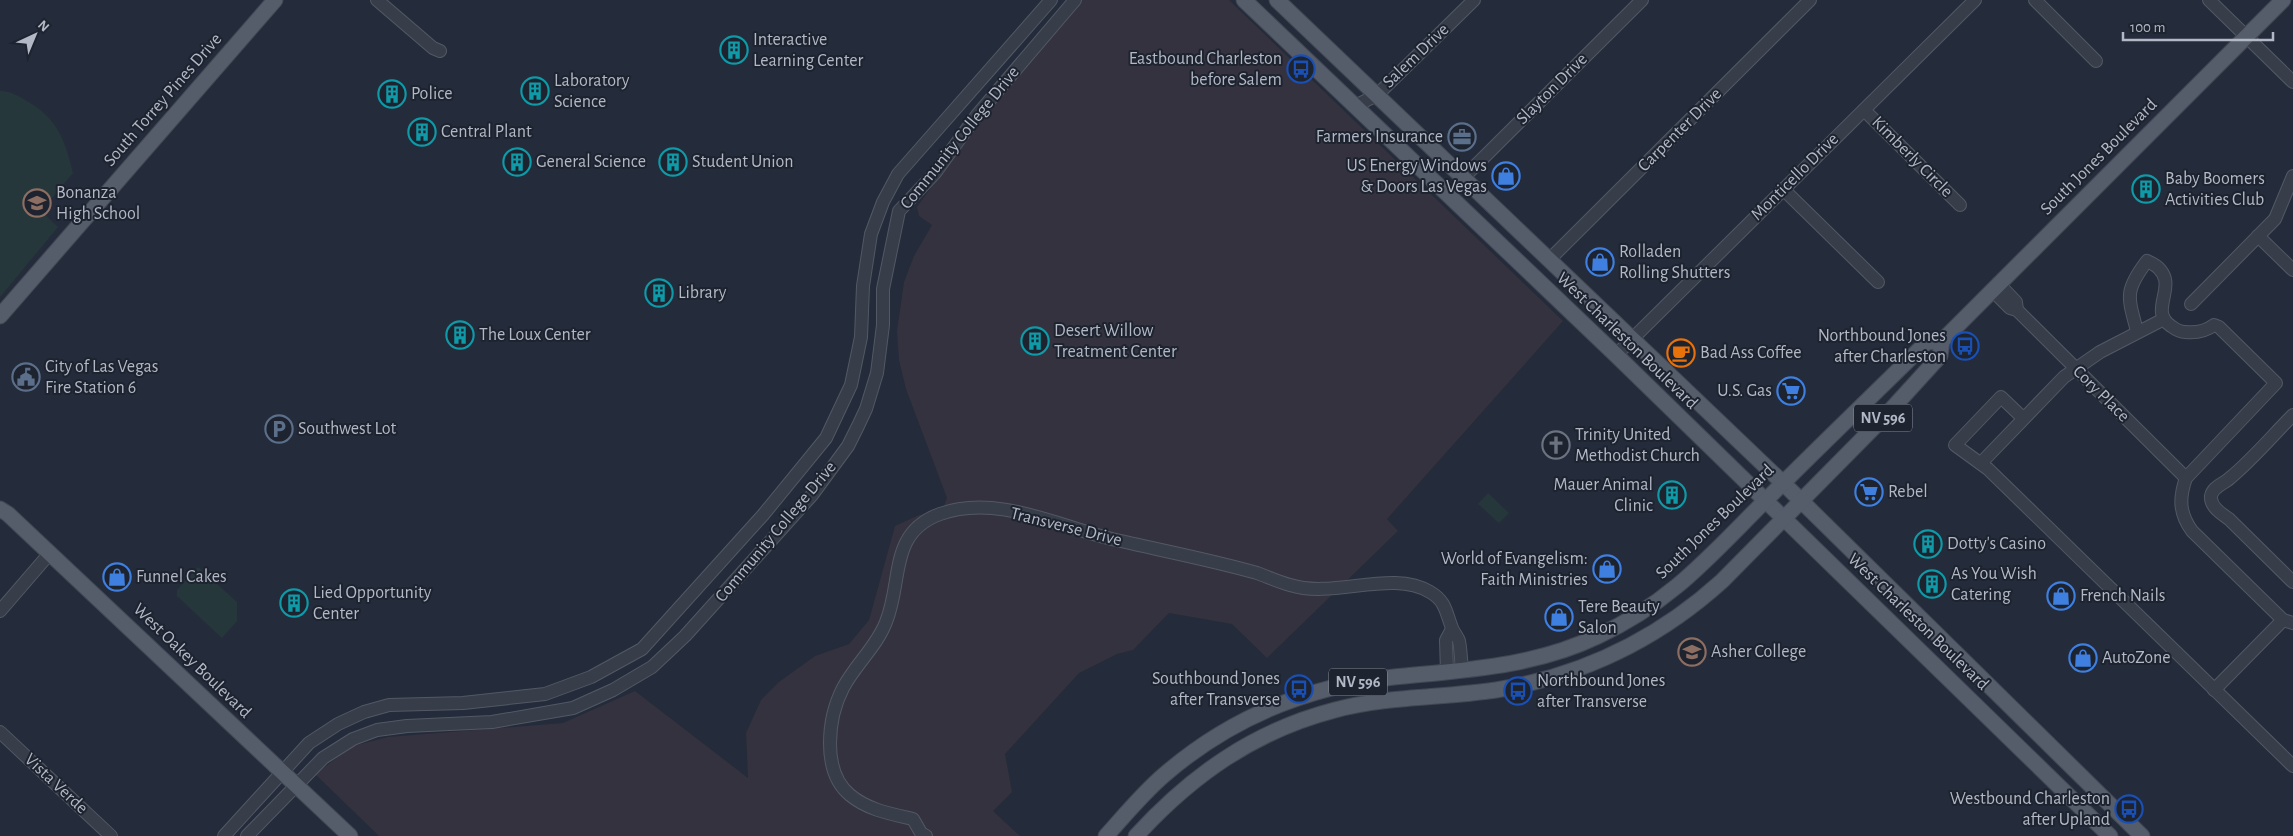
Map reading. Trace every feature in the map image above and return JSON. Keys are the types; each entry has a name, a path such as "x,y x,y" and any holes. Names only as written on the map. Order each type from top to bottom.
{"main road":[{"name":"South Torrey Pines Drive","path":"0,316 275,0"},
{"name":"West Charleston Boulevard","path":"1244,0 1616,355 2110,836"},
{"name":"West Charleston Boulevard","path":"1277,0 1783,483 2142,836"},
{"name":"South Jones Boulevard","path":"1136,836 1166,804 1207,770 1259,738 1320,714 1359,705 1495,690 1552,678 1606,659 1658,630 1700,602 1801,502 1940,356 1942,341 1995,286 2283,0"},
{"path":"1517,262 1522,260 1538,264 1573,284"},
{"name":"South Jones Boulevard","path":"1106,836 1163,776 1194,751 1241,722 1301,696 1371,680 1455,672 1520,663 1598,637 1638,615 1662,599 1700,568 1764,501 1927,342 1942,341"},
{"name":"West Oakey Boulevard","path":"0,496 4,511 350,836"},
{"path":"1458,694 1464,683 1469,681 1481,669"},
{"path":"1434,696 1444,684 1457,679 1455,672"},
{"path":"2034,760 2050,744"},
{"path":"1194,751 1207,770"}],"street":[{"path":"377,0 428,44 440,51"},
{"name":"Community College Drive","path":"224,836 308,743 338,724 364,712 389,705 518,698 545,694 591,678 642,649 693,595 821,445 846,399 861,338 863,286 871,234 883,202 898,174 1051,0"},
{"name":"Community College Drive","path":"248,836 323,758 346,743 377,730 407,726 492,722 573,708 597,698 652,667 685,636 812,495 848,446 866,409 877,372 884,326 883,289 899,211 934,173 956,142 1075,0"},
{"name":"Salem Drive","path":"1355,106 1377,95 1474,0"},
{"name":"Slayton Drive","path":"1463,178 1642,0"},
{"name":"Carpenter Drive","path":"1549,260 1810,0"},
{"name":"Monticello Drive","path":"1616,355 1975,0"},
{"path":"2035,0 2096,61"},
{"path":"2209,0 2293,82"},
{"name":"Kimberly Circle","path":"1864,110 1960,205"},
{"path":"940,128 956,142"},
{"path":"2191,304 2275,219 2293,176"},
{"path":"1783,188 1878,282"},
{"path":"2258,236 2293,270"},
{"path":"2138,331 2129,298 2134,278 2147,261 2156,265 2166,282 2162,298 2164,319 2168,324 2180,332 2195,333 2214,325 2219,327 2276,383 2186,478 2181,494 2181,508 2188,526 2288,622 2214,690"},
{"name":"Cory Place","path":"1995,286 2016,302 2017,310 2186,478"},
{"path":"1981,463 2064,377 2100,352 2164,319"},
{"path":"2023,418 2001,397 1955,445 1981,463 2293,766"},
{"path":"846,399 866,409"},
{"path":"2293,415 2231,477 2215,489 2211,496 2219,512 2293,582"},
{"name":"Transverse Drive","path":"926,836 921,834 914,820 875,809 851,796 844,789 833,766 831,739 835,712 843,688 886,624 898,561 905,543 915,529 939,514 962,507 1025,514 1098,535 1258,574 1292,586 1317,591 1410,584 1427,590 1442,601 1448,611 1452,629 1458,640 1455,672"},
{"path":"0,611 50,553"},
{"path":"693,595 708,611"},
{"path":"591,678 597,698"},
{"path":"405,704 407,726"},
{"name":"Vista Verde","path":"0,732 111,836"}],"shaded area":[{"path":"1082,0 1229,0 1563,321 1387,519 1398,531 1267,658 1232,624 1169,613 1133,650 1117,654 1079,673 1005,754 1012,792 993,811 1020,836 379,836 315,774 353,746 388,737 563,723 635,691 748,778 746,733 761,700 779,682 815,656 849,644 869,620 895,526 919,515 942,511 947,498 906,389 899,360 897,331 904,282 914,256 932,225 919,216 917,207 970,134"},
{"path":"0,91 22,98 45,114 58,130 63,140 73,173 41,211 58,227 0,297"},
{"path":"1488,493 1509,513 1499,523 1478,504"},
{"path":"198,567 237,602 237,621 222,638 177,596 177,590"}],"place":[{"name":"Interactive Learning Center","path":"734,50"},
{"name":"Eastbound Charleston before Salem","path":"1301,69"},
{"name":"Laboratory Science","path":"535,91"},
{"name":"Police","path":"392,94"},
{"name":"Central Plant","path":"422,132"},
{"name":"Farmers Insurance","path":"1462,137"},
{"name":"General Science","path":"517,162"},
{"name":"Student Union","path":"673,162"},
{"name":"US Energy Windows & Doors Las Vegas","path":"1506,176"},
{"name":"Baby Boomers Activities Club","path":"2146,189"},
{"name":"Bonanza High School","path":"37,203"},
{"name":"Rolladen Rolling Shutters","path":"1600,262"},
{"name":"Library","path":"659,293"},
{"name":"The Loux Center","path":"460,335"},
{"name":"Desert Willow Treatment Center","path":"1035,341"},
{"name":"Northbound Jones after Charleston","path":"1965,346"},
{"name":"Bad Ass Coffee","path":"1681,353"},
{"name":"City of Las Vegas Fire Station 6","path":"26,377"},
{"name":"U.S. Gas","path":"1791,391"},
{"name":"Southwest Lot","path":"279,429"},
{"name":"Trinity United Methodist Church","path":"1556,445"},
{"name":"Rebel","path":"1869,492"},
{"name":"Mauer Animal Clinic","path":"1672,495"},
{"name":"Dotty's Casino","path":"1928,544"},
{"name":"World of Evangelism: Faith Ministries","path":"1607,569"},
{"name":"Funnel Cakes","path":"117,577"},
{"name":"As You Wish Catering","path":"1932,584"},
{"name":"French Nails","path":"2061,596"},
{"name":"Lied Opportunity Center","path":"294,603"},
{"name":"Tere Beauty Salon","path":"1559,617"},
{"name":"Asher College","path":"1692,652"},
{"name":"AutoZone","path":"2083,658"},
{"name":"Southbound Jones after Transverse","path":"1299,689"},
{"name":"Northbound Jones after Transverse","path":"1518,691"},
{"name":"Westbound Charleston after Upland","path":"2129,809"}]}
